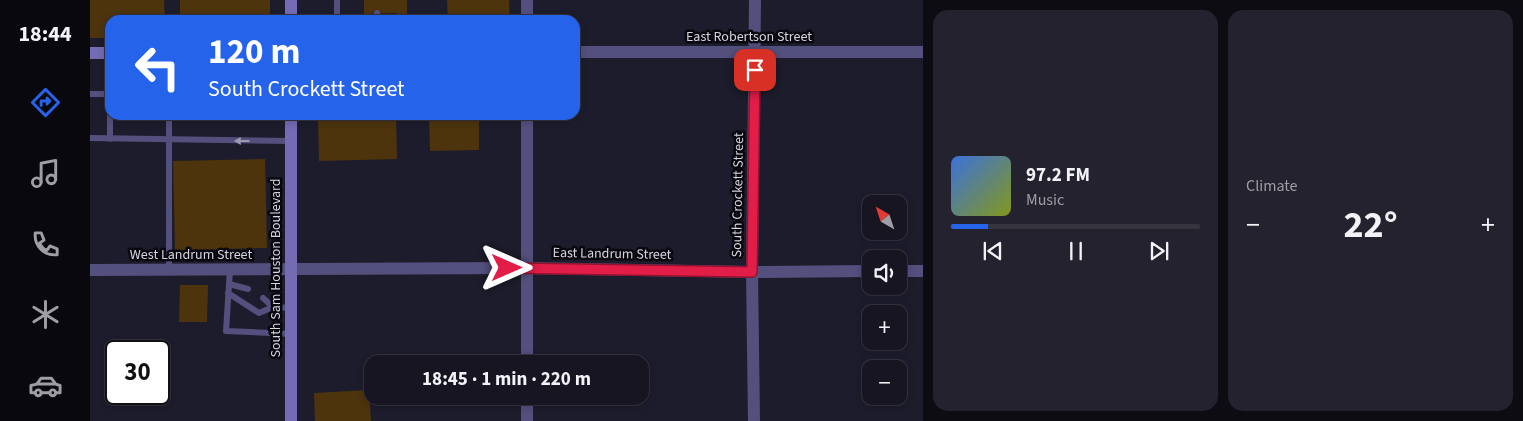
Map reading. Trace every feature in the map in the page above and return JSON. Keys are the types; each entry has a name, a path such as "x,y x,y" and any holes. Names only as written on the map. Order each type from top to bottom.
{"main road":[{"path":"291,0 291,15"},
{"path":"90,53 105,53"},
{"name":"South Sam Houston Boulevard","path":"291,120 291,421"}],"street":[{"path":"527,0 527,15"},
{"name":"South Crockett Street","path":"754,421 752,272 755,0"},
{"name":"East Robertson Street","path":"580,52 923,52"},
{"path":"527,120 527,355"},
{"name":"East Landrum Street","path":"292,270 527,268 752,272 862,271"},
{"name":"West Landrum Street","path":"90,270 292,270"},
{"path":"907,271 923,271"},
{"path":"527,405 527,421"}],"lane":[{"path":"337,0 337,15"},
{"path":"90,94 105,94"},
{"path":"110,120 110,139"},
{"path":"169,120 169,270"},
{"path":"90,138 170,141 291,141"},
{"path":"230,270 226,331 292,334"},
{"path":"228,284 248,289"},
{"path":"228,293 259,313 273,307 292,308"},
{"path":"263,298 273,307"}],"building":[{"path":"90,0 164,0 165,15 105,15 105,38 90,38"},
{"path":"180,0 270,0 270,15 180,15"},
{"path":"364,0 407,0 407,15 397,15 397,13 364,14"},
{"path":"447,0 509,0 510,15 448,15"},
{"path":"318,120 396,120 397,159 319,161"},
{"path":"429,120 479,120 479,150 430,151"},
{"path":"265,159 267,248 175,250 173,161"},
{"path":"180,285 208,285 207,322 179,322"},
{"path":"364,390 364,405 370,405 371,421 315,421 314,393"}],"route":[{"path":"507,268 752,272 755,70"}]}
